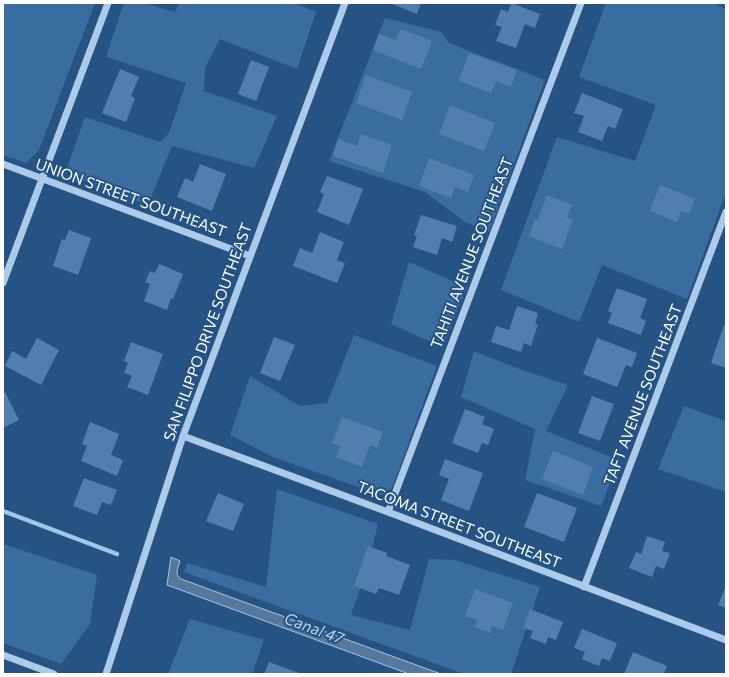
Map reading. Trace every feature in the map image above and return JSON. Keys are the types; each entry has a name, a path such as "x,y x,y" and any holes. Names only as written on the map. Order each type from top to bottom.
{"street":[{"path":"3,283 108,3"},
{"name":"SAN FILIPPO DRIVE SOUTHEAST","path":"106,674 183,436 345,3"},
{"name":"TAHITI AVENUE SOUTHEAST","path":"388,512 581,3"},
{"name":"UNION STREET SOUTHEAST","path":"3,164 250,256"},
{"name":"TAFT AVENUE SOUTHEAST","path":"584,587 726,212"},
{"name":"TACOMA STREET SOUTHEAST","path":"183,436 726,640"},
{"path":"3,655 54,674"}],"shaded area":[{"path":"3,3 95,3 39,150 26,163 3,155"},
{"path":"124,3 143,3 175,12 179,3 294,3 316,12 297,69 220,39 205,68 204,91 277,116 254,168 172,146 148,205 77,178 66,171 85,117 160,142 169,133 186,83 106,57"},
{"path":"606,3 712,3 726,9 726,192 687,299 602,265 579,322 501,290 557,137 635,161 656,105 579,77"},
{"path":"385,18 441,32 449,43 545,80 489,232 465,222 425,192 329,161"},
{"path":"409,262 467,287 442,347 391,324"},
{"path":"354,335 437,366 392,488 381,495 273,457 230,435 250,376 300,406 327,403"},
{"path":"474,351 522,370 568,385 546,431 619,460 601,506 525,480 535,429 461,397"},
{"path":"684,406 726,421 726,492 658,469"},
{"path":"277,489 378,524 367,569 351,615 410,630 429,559 455,560 540,587 511,674 464,674 184,572 187,563 266,587"},
{"path":"3,544 97,575 90,624 61,664 3,643"},
{"path":"190,619 264,640 252,674 168,674"}],"water":[{"name":"Canal 47","path":"171,557 180,561 177,573 181,579 441,674 409,674 167,585"}],"building":[{"path":"390,3 421,3 417,14"},
{"path":"511,3 540,14 535,28 525,24 516,48 496,41 502,27 495,25 501,9 508,12"},
{"path":"401,29 432,41 421,69 373,50 379,34 396,40"},
{"path":"469,53 517,70 511,87 496,81 491,93 459,81"},
{"path":"251,60 269,67 256,101 238,94"},
{"path":"120,69 139,77 131,96 135,98 126,122 102,113"},
{"path":"366,75 412,92 402,120 356,103"},
{"path":"582,93 623,109 615,129 608,126 602,141 578,132 584,116 574,113"},
{"path":"450,105 495,123 484,151 439,134"},
{"path":"361,134 392,145 383,173 333,156 338,139 357,146"},
{"path":"429,158 474,175 468,192 455,187 451,198 419,186"},
{"path":"200,164 226,174 212,211 177,197 185,178 193,182"},
{"path":"327,176 363,189 349,225 317,212 324,194 320,192"},
{"path":"660,185 695,199 689,214 681,211 677,222 650,211"},
{"path":"547,195 572,205 567,217 573,220 562,249 529,236 535,219 538,220"},
{"path":"421,215 457,226 452,242 442,238 437,255 413,247 417,236 414,235"},
{"path":"69,230 91,238 78,275 53,266 62,239 65,240"},
{"path":"320,232 344,242 337,260 345,263 337,283 293,266 300,248 312,253"},
{"path":"159,264 183,274 173,299 171,298 167,310 144,301 150,284 145,282 150,271 155,273"},
{"path":"617,288 647,299 640,318 646,321 641,335 608,323 612,313 608,311"},
{"path":"517,306 538,313 535,324 538,324 531,346 524,343 521,352 491,342 496,326 509,330"},
{"path":"724,325 726,325 726,368 711,363"},
{"path":"274,337 295,345 280,381 260,373"},
{"path":"37,338 59,350 41,385 5,366 12,351 26,359"},
{"path":"597,338 637,353 632,367 626,365 617,387 583,374"},
{"path":"131,342 163,354 148,395 127,387 132,376 124,373 128,363 124,361"},
{"path":"5,392 19,420 3,428 3,393"},
{"path":"592,396 614,404 600,441 578,433"},
{"path":"465,409 485,417 482,424 494,429 488,445 482,443 478,453 452,443"},
{"path":"342,417 383,432 377,448 370,445 362,467 336,457 340,446 332,443"},
{"path":"90,422 119,434 111,455 123,460 117,476 81,461 87,446 82,444"},
{"path":"553,451 593,467 583,495 542,479"},
{"path":"445,459 483,473 469,511 441,500 449,479 439,475"},
{"path":"84,478 117,490 111,505 102,502 97,515 73,506"},
{"path":"218,493 244,504 233,531 206,521"},
{"path":"537,493 577,508 564,542 524,527"},
{"path":"647,536 665,542 662,551 670,553 664,569 656,566 652,577 629,568 636,552 641,554"},
{"path":"368,546 387,553 386,556 410,565 399,595 379,588 376,594 354,586"},
{"path":"726,586 726,608 718,605"},
{"path":"475,589 513,603 503,630 492,626 490,633 475,627 477,620 465,616"},
{"path":"530,609 563,622 556,640 548,637 546,644 530,638 533,631 523,628"},
{"path":"582,629 617,643 610,661 602,658 599,666 582,659 585,652 574,648"},
{"path":"633,652 667,666 664,674 624,674"},
{"path":"269,662 302,674 264,674"}],"waterway":[{"path":"3,511 117,554"}]}
